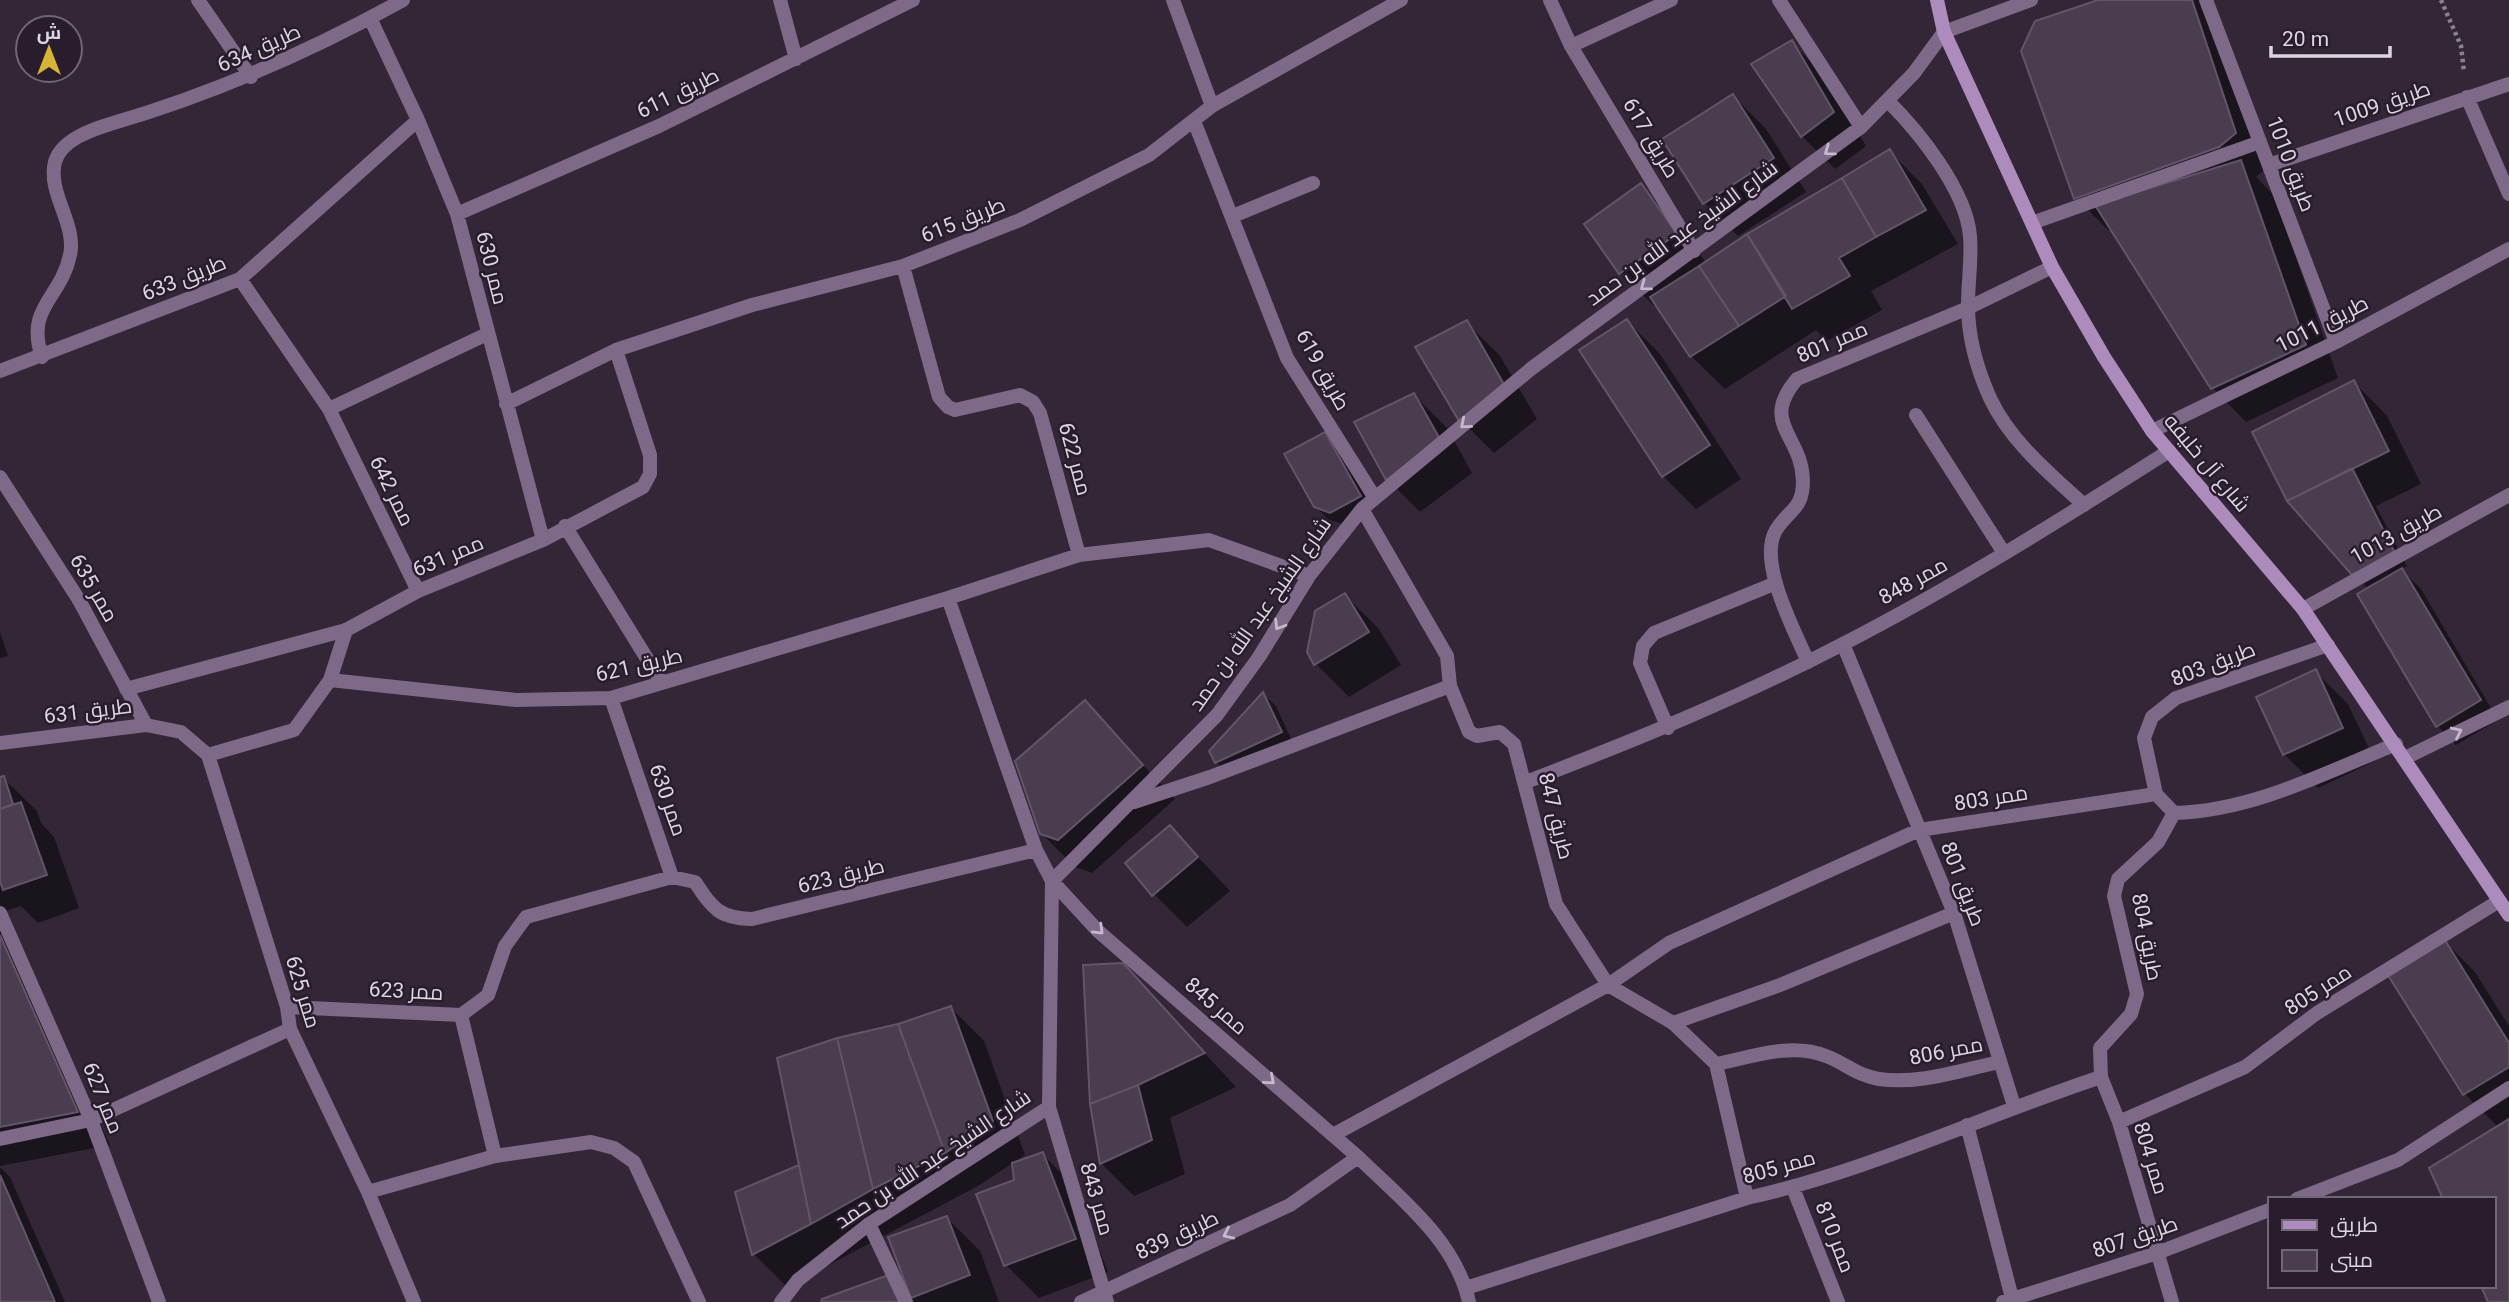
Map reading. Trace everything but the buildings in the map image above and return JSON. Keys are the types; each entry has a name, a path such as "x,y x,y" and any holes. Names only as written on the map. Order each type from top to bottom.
{"street":[{"path":"198,0 251,77"},
{"name":"طريق 634","path":"42,357 36,338 37,320 68,268 72,247 54,178 56,160 66,146 89,130 167,108 251,77 403,0"},
{"path":"780,0 796,59"},
{"name":"طريق 611","path":"457,214 659,126 913,0"},
{"path":"1173,0 1212,106"},
{"name":"طريق 615","path":"506,404 616,350 752,305 903,266 1020,220 1149,155 1212,106 1401,0"},
{"name":"طريق 617","path":"1550,0 1571,46 1694,251"},
{"path":"1571,46 1671,0"},
{"path":"1779,0 1861,127"},
{"name":"شارع آل خليفه","path":"1937,0 1944,32 2052,267 2104,357 2152,431 2303,609 2509,915"},
{"path":"1944,32 2031,0"},
{"name":"طريق 1010","path":"2206,0 2336,342"},
{"name":"ممر 630","path":"370,18 418,120 457,214 486,334 543,540"},
{"name":"شارع الشيخ عبد الله بن حمد","path":"781,1302 798,1280 869,1224 1049,1107 1052,880 1134,802 1217,715 1259,657 1308,576 1362,509 1532,368 1861,127 1914,73 1944,32"},
{"name":"طريق 1009","path":"2269,165 2509,84"},
{"path":"2467,97 2509,194"},
{"path":"1888,101 1934,155 1961,206 1970,233 1968,308 1973,351 1990,398 2012,436 2084,505"},
{"name":"طريق 633","path":"0,371 240,279 418,120"},
{"name":"طريق 619","path":"1194,121 1287,358 1375,498"},
{"path":"2032,223 2260,142"},
{"path":"1233,216 1313,184"},
{"name":"طريق 1011","path":"2152,431 2336,342 2509,249"},
{"name":"ممر 622","path":"903,266 939,397 948,407 955,410 1020,395 1032,402 1040,412 1079,555"},
{"name":"ممر 801","path":"1808,662 1776,583 1771,553 1776,531 1802,498 1803,478 1798,454 1780,418 1782,397 1797,379 1968,308 2052,267"},
{"name":"ممر 642","path":"240,279 329,409 418,591"},
{"path":"329,409 486,334"},
{"name":"ممر 631","path":"126,689 346,630 418,591 543,540 643,487 650,474 650,455 616,350"},
{"path":"1916,415 2004,553"},
{"name":"ممر 848","path":"1526,782 1668,728 1843,644 2004,553 2169,451"},
{"name":"ممر 635","path":"0,477 79,600 146,724"},
{"name":"طريق 1013","path":"2303,609 2509,495"},
{"name":"طريق 847","path":"1362,509 1447,656 1450,686 1469,732 1477,736 1500,732 1514,744 1556,904 1608,985"},
{"path":"565,526 662,683"},
{"name":"طريق 621","path":"330,680 516,699 611,698 948,598 1079,555 1209,540 1308,576"},
{"path":"1668,728 1640,663 1643,646 1654,633 1776,583"},
{"path":"948,598 1035,850 1052,880"},
{"path":"208,755 294,730 330,680 346,630"},
{"name":"طريق 801","path":"1843,644 1954,913 2014,1106"},
{"name":"طريق 803","path":"2156,794 2144,738 2152,717 2176,698 2328,645"},
{"path":"1134,802 1210,777 1450,686"},
{"name":"ممر 630","path":"611,698 672,877"},
{"path":"2405,758 2509,707"},
{"name":"طريق 631","path":"0,743 146,724 181,732 208,755"},
{"path":"2156,794 2174,813 2201,813 2254,801 2396,744"},
{"name":"ممر 625","path":"208,755 286,1007 289,1029 368,1192 414,1302"},
{"name":"ممر 803","path":"1333,1135 1608,985 1669,943 1919,831 2156,794"},
{"name":"طريق 804","path":"2101,1077 2100,1048 2131,1014 2137,994 2114,896 2118,878 2158,842 2174,813"},
{"name":"طريق 623","path":"672,877 695,883 710,905 727,919 752,919 1035,850"},
{"name":"ممر 623","path":"286,1007 461,1015 488,995 505,946 526,917 672,877"},
{"name":"ممر 845","path":"1052,880 1098,930 1358,1157 1436,1233 1467,1295"},
{"name":"ممر 805","path":"2119,1122 2245,1067 2317,1013 2499,901"},
{"name":"ممر 627","path":"0,913 91,1120 159,1302"},
{"path":"1674,1023 1780,985 1954,913"},
{"path":"1608,985 1674,1023 1716,1064 1747,1198"},
{"path":"461,1015 495,1156"},
{"path":"0,1139 91,1120 289,1029"},
{"name":"ممر 806","path":"1716,1064 1782,1050 1807,1049 1830,1057 1857,1074 1906,1081 2000,1062"},
{"name":"ممر 805","path":"1467,1295 1747,1198 1793,1188 2014,1106 2101,1077"},
{"name":"ممر 804","path":"2101,1077 2119,1122 2172,1302"},
{"path":"2302,1197 2398,1160 2509,1088"},
{"name":"ممر 843","path":"1049,1107 1105,1297"},
{"name":"طريق 807","path":"1967,1125 2008,1300 2157,1253 2268,1210"},
{"path":"368,1192 495,1156 591,1142 614,1148 634,1162 699,1302"},
{"name":"طريق 839","path":"1081,1302 1105,1297 1290,1205 1358,1157"},
{"name":"ممر 810","path":"1793,1188 1838,1302"},
{"path":"869,1224 906,1302"}],"path":[{"path":"2441,0 2461,46 2467,97"}]}
